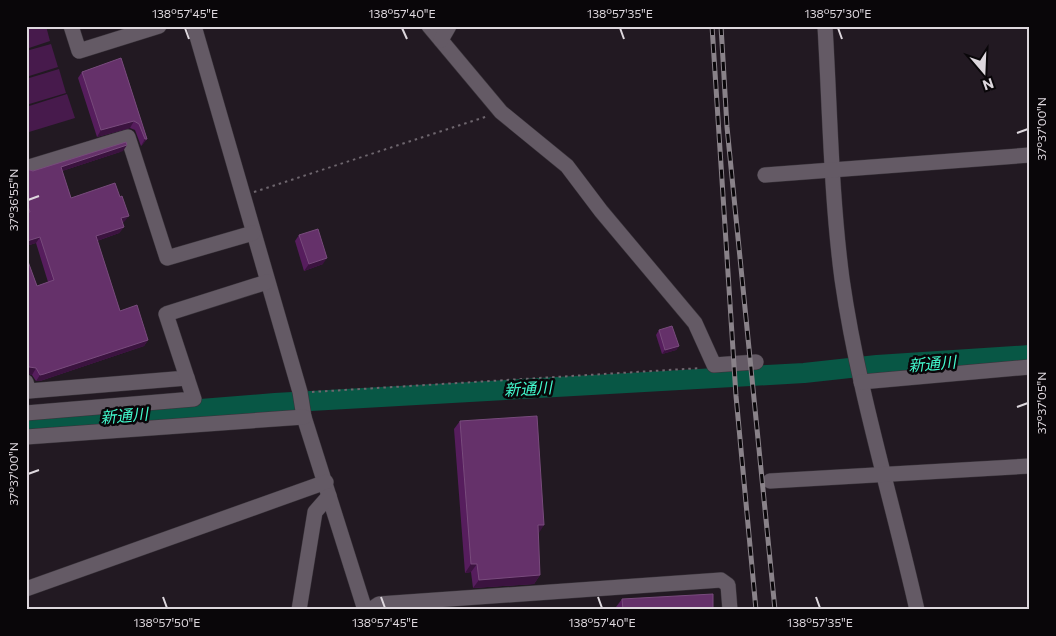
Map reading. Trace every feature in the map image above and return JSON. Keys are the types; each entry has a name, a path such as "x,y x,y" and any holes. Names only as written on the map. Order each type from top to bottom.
{"street":[{"path":"71,26 79,51 159,26"},
{"path":"194,26 302,404 365,610"},
{"path":"429,26 501,112 566,166 695,323 714,365 756,362"},
{"path":"441,40 448,26"},
{"path":"825,26 833,171 842,278 861,382 917,610"},
{"path":"26,168 128,137 167,258 253,233"},
{"path":"765,175 1030,155"},
{"path":"26,412 194,399 166,314 267,282"},
{"path":"861,382 1030,367"},
{"path":"26,382 29,391 187,378"},
{"path":"26,437 302,404"},
{"path":"770,481 1030,466"},
{"path":"26,589 328,489"},
{"path":"300,610 315,512 328,489"},
{"path":"370,610 378,604 721,580 728,585 730,610"}],"path":[{"path":"242,196 501,112"},
{"path":"302,404 695,370 714,365"}],"shaded area":[{"path":"26,26 46,26 50,41 26,49"},
{"path":"51,44 58,67 26,77 26,51"},
{"path":"59,69 66,93 26,105 26,79"},
{"path":"67,94 75,118 29,132 26,123 26,107"}],"building":[{"path":"121,58 147,139 145,139 139,124 134,121 101,130 82,72"},
{"path":"126,142 127,145 61,167 71,198 115,183 120,197 122,196 129,216 121,218 124,227 96,236 120,311 137,305 148,340 40,375 36,368 29,367 26,358 26,256 37,286 54,280 40,237 26,240 26,213 30,212 26,201 26,169 33,171"},
{"path":"318,229 327,258 309,264 299,235"},
{"path":"672,326 679,346 665,350 659,330"},
{"path":"537,416 544,525 538,525 540,575 479,580 477,564 471,564 460,421"},
{"path":"713,594 713,610 623,610 622,599"}],"waterway":[{"name":"新通川","path":"26,423 275,403 804,373 877,365 1030,355"}],"railway":[{"path":"712,26 736,396 756,610"},
{"path":"721,26 727,127 775,610"}]}
